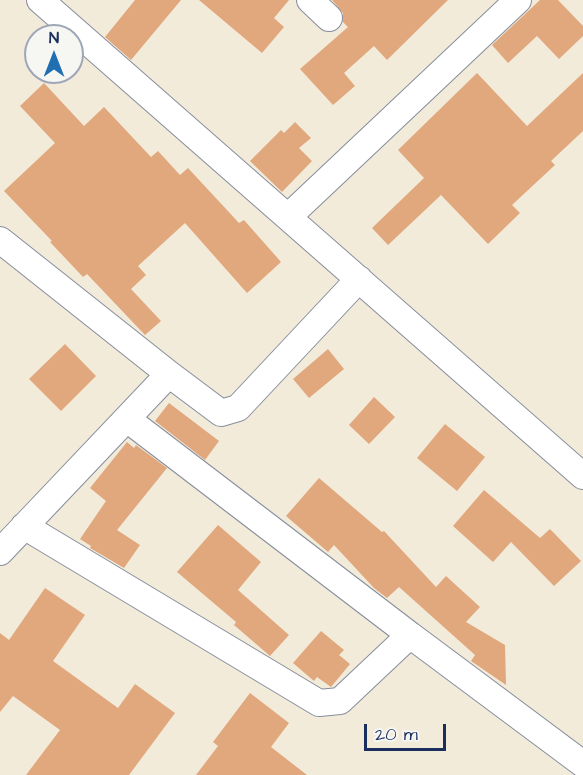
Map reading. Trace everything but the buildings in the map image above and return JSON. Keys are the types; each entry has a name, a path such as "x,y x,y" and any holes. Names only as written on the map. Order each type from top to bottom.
{"street":[{"path":"40,0 583,476"},
{"path":"310,0 329,18"},
{"path":"288,217 518,0"},
{"path":"0,240 221,413 238,408 359,279"},
{"path":"0,552 169,374"},
{"path":"126,419 583,764"},
{"path":"24,526 319,703 340,701 411,635"}]}
